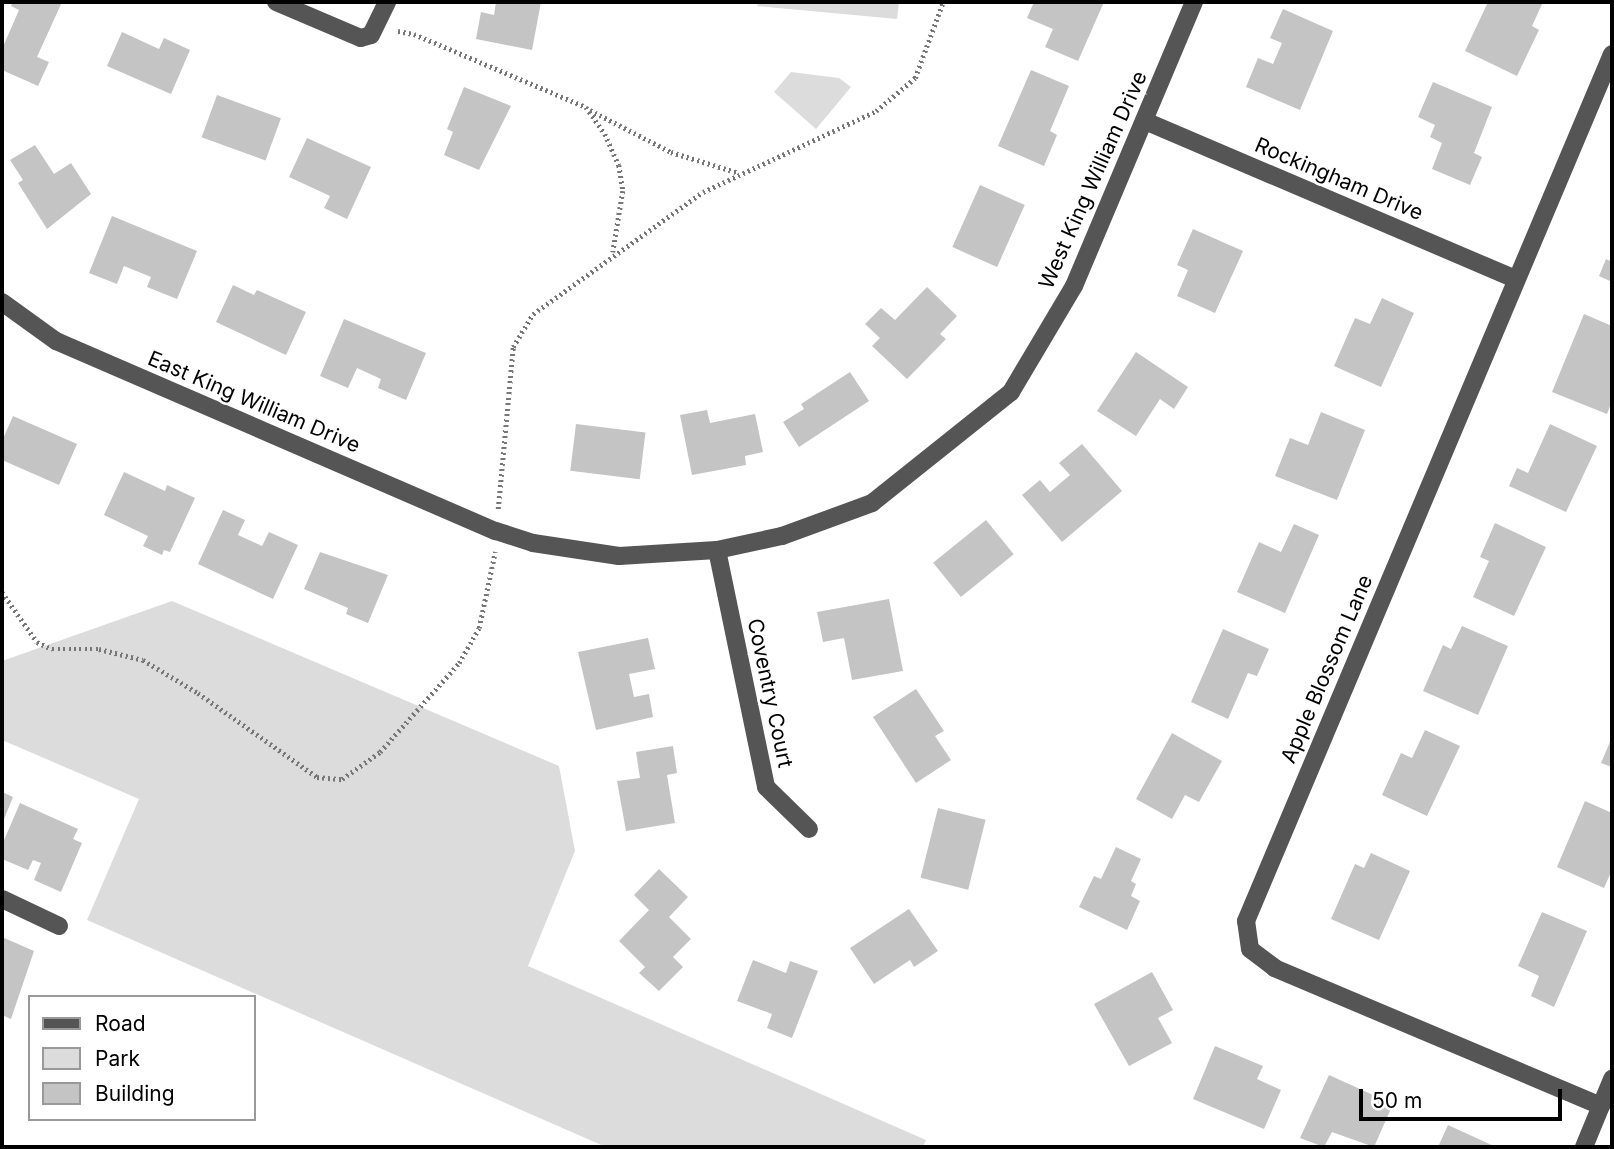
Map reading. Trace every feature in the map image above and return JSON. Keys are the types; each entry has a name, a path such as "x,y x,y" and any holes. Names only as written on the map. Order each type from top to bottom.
{"street":[{"path":"276,2 361,38 376,27 387,2"},
{"name":"West King William Drive","path":"496,531 533,543 619,556 716,550 782,536 872,503 1011,392 1074,286 1194,2"},
{"name":"Apple Blossom Lane","path":"1601,1106 1275,968 1250,949 1246,921 1612,54"},
{"name":"Rockingham Drive","path":"1145,121 1516,279"},
{"name":"East King William Drive","path":"2,302 56,341 496,531"},
{"name":"Coventry Court","path":"716,550 766,787 809,829"},
{"path":"2,899 59,926"},
{"path":"1584,1147 1612,1079"}],"path":[{"path":"2,592 37,642 52,649 99,649 143,660 317,777 342,779 380,752 424,706 470,646 488,592 496,531 508,382 517,334 552,296 613,253 740,173 876,111 915,78 943,2"},
{"path":"376,27 414,34 586,107 671,152 740,173"},
{"path":"586,107 619,165 623,191 613,253"}],"green space":[{"path":"759,2 899,2 897,19 757,6"},
{"path":"791,72 839,78 851,87 816,129 774,92"},
{"path":"172,601 559,766 575,851 528,966 926,1140 923,1147 606,1147 87,920 139,799 2,740 2,661"}],"building":[{"path":"13,2 62,2 37,57 49,62 38,86 2,70 2,49 19,10 11,6"},
{"path":"496,2 541,2 532,50 476,39 481,12 494,15"},
{"path":"1034,2 1104,2 1078,61 1045,47 1053,29 1027,18"},
{"path":"1488,2 1543,2 1532,26 1539,30 1517,76 1465,51"},
{"path":"1283,9 1333,31 1300,110 1246,87 1258,58 1273,64 1282,43 1270,38"},
{"path":"122,32 159,49 164,38 190,50 171,94 107,66"},
{"path":"1031,70 1069,86 1050,131 1057,135 1044,166 998,146"},
{"path":"1433,82 1492,107 1474,153 1482,157 1470,185 1432,169 1442,143 1430,137 1435,125 1418,117"},
{"path":"464,87 511,106 479,170 444,155 453,132 447,129"},
{"path":"217,95 281,118 266,161 202,137"},
{"path":"307,138 371,167 347,219 324,208 330,196 289,177"},
{"path":"35,145 54,174 71,163 91,194 47,229 18,183 23,180 10,160"},
{"path":"980,185 1025,205 997,267 952,247"},
{"path":"112,216 197,251 177,299 147,287 151,277 124,266 117,284 89,273"},
{"path":"1193,229 1243,251 1215,313 1177,296 1188,270 1177,265"},
{"path":"1606,259 1612,262 1612,282 1599,276"},
{"path":"233,285 254,295 257,290 306,312 286,355 216,322"},
{"path":"927,287 957,316 940,334 946,339 907,379 872,346 880,338 865,324 881,308 895,320"},
{"path":"1382,298 1414,313 1381,387 1334,366 1355,318 1370,324"},
{"path":"1584,314 1612,326 1612,401 1607,414 1552,392"},
{"path":"344,319 426,353 406,400 378,388 381,379 357,368 348,388 320,376"},
{"path":"1136,352 1188,387 1174,409 1160,399 1136,436 1097,411"},
{"path":"850,372 869,401 799,447 783,422 804,409 801,404"},
{"path":"707,410 710,423 755,414 763,452 745,456 746,465 692,475 680,415"},
{"path":"1321,412 1365,430 1337,500 1275,476 1290,438 1308,445"},
{"path":"13,416 77,444 59,485 2,460 2,441"},
{"path":"576,424 645,433 640,479 570,471"},
{"path":"1550,424 1597,446 1566,512 1509,486 1517,468 1528,473"},
{"path":"1082,444 1122,491 1062,542 1022,495 1040,480 1050,492 1070,475 1059,463"},
{"path":"124,472 165,491 167,485 195,498 170,552 164,550 162,555 143,546 148,536 104,515"},
{"path":"223,510 245,520 238,535 262,546 269,532 298,545 273,599 198,564"},
{"path":"986,520 1014,554 961,597 933,563"},
{"path":"1495,523 1546,547 1514,616 1473,597 1489,561 1480,557"},
{"path":"1294,524 1319,535 1285,613 1237,592 1259,542 1281,552"},
{"path":"320,552 388,575 368,623 346,614 348,608 304,589"},
{"path":"889,599 903,671 852,680 844,638 823,642 817,612"},
{"path":"1462,626 1508,646 1478,715 1423,691 1443,645 1451,649"},
{"path":"1223,629 1269,649 1257,676 1248,673 1228,719 1191,702"},
{"path":"648,638 655,669 629,674 634,697 649,694 653,717 596,730 578,652"},
{"path":"916,689 944,731 935,736 951,760 916,783 873,717"},
{"path":"1425,730 1460,746 1427,816 1382,795 1401,753 1412,758"},
{"path":"1172,733 1222,761 1199,802 1185,795 1172,819 1136,799"},
{"path":"1612,737 1612,767 1601,763"},
{"path":"673,746 677,773 667,775 675,823 626,831 617,781 640,778 636,752"},
{"path":"2,792 13,797 2,824"},
{"path":"1585,801 1612,813 1612,870 1604,888 1557,867"},
{"path":"20,803 78,829 73,839 82,843 61,892 34,880 41,863 33,860 28,870 2,859 2,845"},
{"path":"938,808 986,820 968,890 921,878"},
{"path":"1116,847 1141,859 1131,881 1136,884 1131,896 1140,901 1127,930 1079,907 1094,876 1101,879"},
{"path":"1371,853 1410,871 1379,940 1331,919 1355,864 1364,868"},
{"path":"659,869 688,897 669,917 691,939 673,957 683,967 659,991 639,973 645,967 619,941 649,910 634,895"},
{"path":"909,909 938,951 914,967 910,960 874,984 850,948"},
{"path":"1542,912 1587,931 1554,1007 1531,996 1539,976 1518,966"},
{"path":"2,937 34,951 11,1019 2,1015"},
{"path":"753,960 786,973 790,961 818,971 792,1038 767,1028 772,1014 737,1001"},
{"path":"1152,972 1173,1010 1158,1018 1172,1043 1129,1066 1094,1004"},
{"path":"1215,1046 1263,1066 1257,1079 1281,1090 1264,1129 1193,1099"},
{"path":"1329,1075 1393,1104 1374,1147 1332,1132 1324,1147 1300,1138"},
{"path":"1448,1125 1496,1147 1438,1147"}]}
